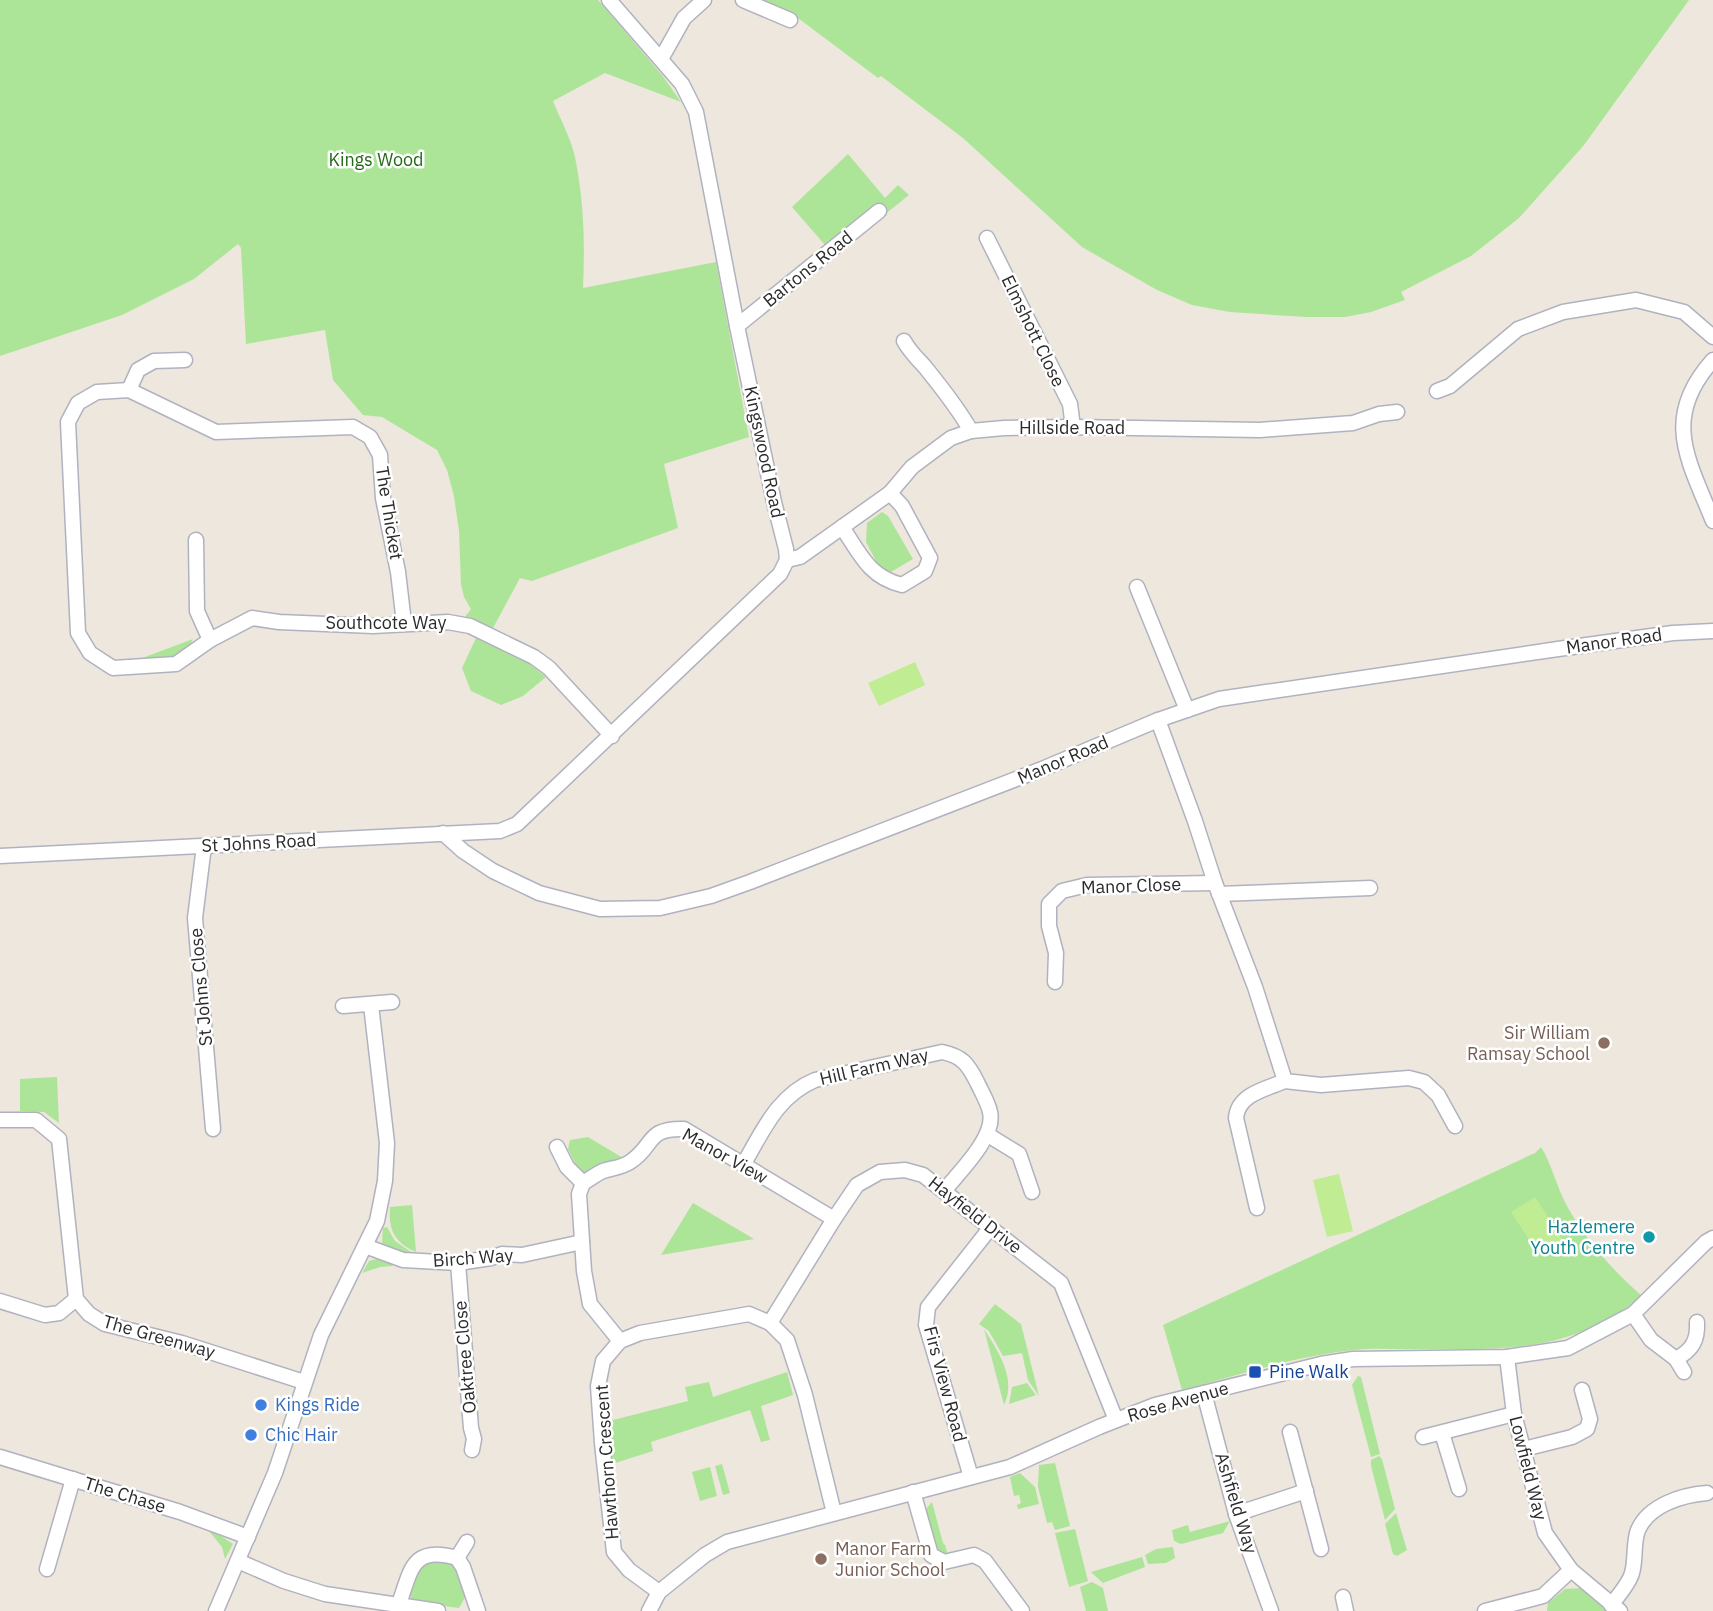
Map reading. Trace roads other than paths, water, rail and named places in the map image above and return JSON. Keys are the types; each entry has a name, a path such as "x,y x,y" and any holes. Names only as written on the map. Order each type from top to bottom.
{"street":[{"name":"Kingswood Road","path":"609,0 682,84 696,112 737,326 788,560"},
{"path":"661,59 684,18 704,0"},
{"path":"743,0 790,20"},
{"name":"Bartons Road","path":"737,326 879,212"},
{"name":"Elmshott Close","path":"987,238 1070,404 1073,427"},
{"path":"1437,391 1450,386 1518,328 1563,312 1636,300 1684,312 1713,337"},
{"path":"904,341 911,355 922,363 958,408 971,431"},
{"path":"1713,359 1700,374 1683,415 1684,448 1713,521"},
{"path":"129,390 138,370 154,361 185,360"},
{"name":"The Thicket","path":"129,390 216,432 354,427 369,437 380,455 383,498 398,572 404,623"},
{"name":"Southcote Way","path":"129,390 97,393 78,403 68,422 78,633 90,653 113,668 176,664 210,640 252,618 279,622 373,626 448,622 470,626 534,657 549,668 612,736"},
{"name":"Hillside Road","path":"788,560 800,557 890,493 912,467 951,438 971,431 1073,427 1260,430 1353,423 1379,414 1398,412"},
{"path":"842,527 870,569 886,581 902,585 925,570 930,558 902,506 890,493"},
{"path":"195,540 197,611 210,640"},
{"path":"612,736 780,575 788,560"},
{"path":"1137,587 1187,710"},
{"name":"Manor Road","path":"443,833 463,851 494,871 539,893 600,909 660,908 711,896 860,841 1157,720 1219,699 1673,633 1713,631"},
{"path":"1157,720 1255,987 1285,1081"},
{"name":"St Johns Road","path":"0,856 500,831 517,824 612,736"},
{"name":"St Johns Close","path":"204,846 195,918 213,1129"},
{"name":"Manor Close","path":"1055,982 1056,954 1049,926 1049,904 1062,891 1087,885 1370,888"},
{"path":"343,1006 391,1002"},
{"path":"216,1611 275,1473 321,1335 376,1221 384,1181 387,1143 372,1004"},
{"name":"Hill Farm Way","path":"743,1165 778,1107 796,1087 815,1080 942,1052 957,1055 968,1064 990,1111 988,1135"},
{"path":"1257,1208 1236,1118 1237,1108 1243,1099 1285,1081 1321,1085 1409,1078 1424,1082 1438,1096 1455,1126"},
{"path":"0,1120 36,1120 59,1139 76,1299 59,1313 45,1315 0,1301"},
{"name":"Manor View","path":"583,1183 599,1172 631,1162 653,1135 668,1128 684,1129 834,1219"},
{"path":"944,1191 988,1135 1019,1154 1032,1192"},
{"path":"557,1147 567,1167 583,1183 579,1194 590,1304 620,1341 640,1332 749,1314 771,1323 787,1340 805,1395 834,1513"},
{"name":"Hayfield Drive","path":"771,1323 834,1219 858,1185 880,1172 905,1170 923,1175 1060,1283 1116,1420"},
{"name":"Firs View Road","path":"971,1477 926,1325 928,1307 991,1227"},
{"name":"Rose Avenue","path":"649,1611 659,1592 705,1555 727,1542 1010,1466 1155,1405 1321,1364 1353,1359 1507,1357 1568,1348 1633,1314 1713,1238"},
{"name":"Birch Way","path":"365,1246 403,1260 457,1263 502,1254 522,1255 582,1242"},
{"name":"Oaktree Close","path":"457,1263 474,1439 472,1450"},
{"name":"The Greenway","path":"76,1299 89,1314 105,1324 182,1343 304,1382"},
{"path":"1633,1314 1651,1340 1680,1366 1698,1338 1698,1322"},
{"name":"Hawthorn Crescent","path":"620,1341 603,1361 598,1385 614,1552 629,1570 659,1592"},
{"name":"Lowfield Way","path":"1507,1357 1514,1414 1545,1533 1571,1570 1616,1608"},
{"path":"1524,1449 1572,1437 1587,1429 1590,1419 1582,1390"},
{"name":"Ashfield Way","path":"1204,1393 1237,1514 1271,1611"},
{"path":"1423,1437 1514,1414"},
{"path":"1290,1432 1321,1549"},
{"path":"1442,1433 1459,1489"},
{"name":"The Chase","path":"0,1457 180,1512 247,1537"},
{"path":"47,1569 73,1479"},
{"path":"1237,1514 1306,1491"},
{"path":"913,1492 931,1555 944,1562 974,1555 985,1561 1022,1611"},
{"path":"1616,1608 1632,1576 1638,1531 1647,1517 1663,1505 1691,1494 1707,1493"},
{"path":"457,1558 467,1542"},
{"path":"399,1604 412,1565 419,1558 445,1554 457,1558 463,1567 478,1611"},
{"path":"237,1561 284,1581 325,1594 438,1611"},
{"path":"1485,1611 1543,1596 1571,1570"}],"place":[{"name":"Sir William Ramsay School","path":"1604,1043"},
{"name":"Hazlemere Youth Centre","path":"1649,1237"},
{"name":"Pine Walk","path":"1255,1372"},
{"name":"Kings Ride","path":"261,1405"},
{"name":"Chic Hair","path":"251,1435"},
{"name":"Manor Farm Junior School","path":"821,1559"}],"park label":[{"name":"Kings Wood","path":"376,160"}]}
